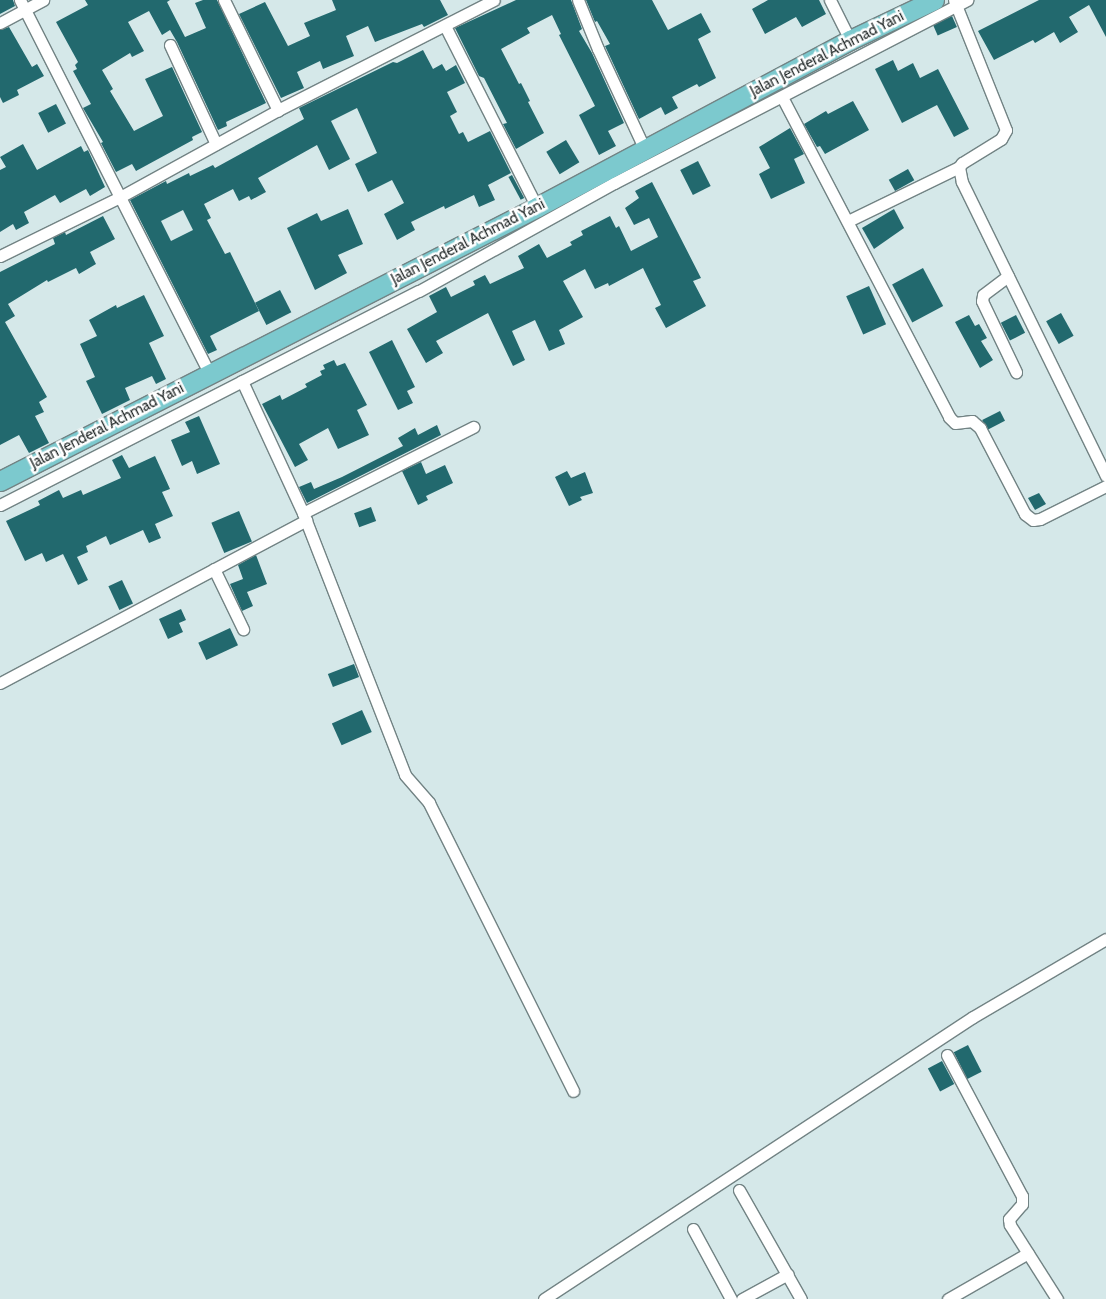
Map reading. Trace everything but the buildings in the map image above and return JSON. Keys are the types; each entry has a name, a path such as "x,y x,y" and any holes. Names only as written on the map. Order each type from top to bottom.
{"main road":[{"name":"Jalan Jenderal Achmad Yani","path":"0,482 209,373 537,207 850,40 934,0"}],"street":[{"path":"0,23 23,5 42,0"},
{"path":"224,0 278,110"},
{"path":"0,256 120,197 278,110 494,0"},
{"path":"578,0 598,49 645,150"},
{"path":"830,0 850,40"},
{"path":"0,505 419,291 614,183 782,97 959,2 1006,130 1001,138 966,159 959,168 848,221"},
{"path":"23,5 209,373"},
{"path":"445,26 537,207"},
{"path":"170,44 216,144"},
{"path":"782,97 949,417 955,423 972,421 980,428 1025,514 1033,520 1040,519 1106,486"},
{"path":"959,168 966,192 1106,476"},
{"path":"1008,276 984,295 982,302 1016,372"},
{"path":"242,381 304,516 405,775 429,803 573,1091"},
{"path":"0,683 214,568 304,516 473,427"},
{"path":"214,568 243,629"},
{"path":"544,1299 973,1017 1106,939"},
{"path":"947,1055 1022,1196 1022,1204 1009,1219 1010,1225 1057,1299"},
{"path":"739,1190 801,1299"},
{"path":"693,1229 731,1299"},
{"path":"948,1299 1028,1253"},
{"path":"742,1299 788,1274"}]}
